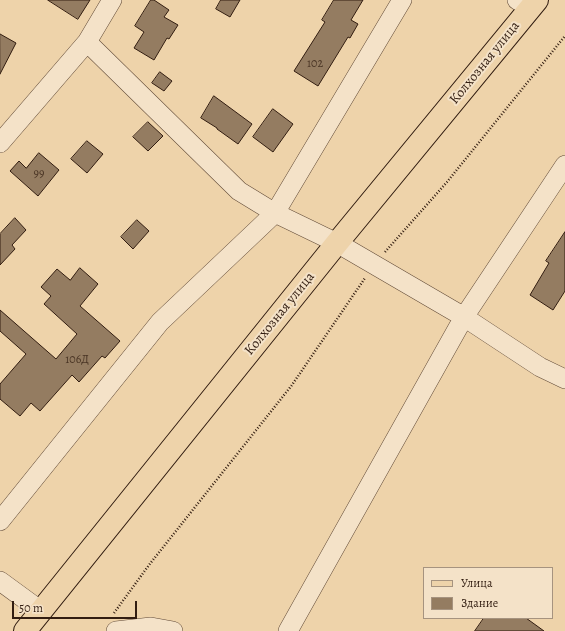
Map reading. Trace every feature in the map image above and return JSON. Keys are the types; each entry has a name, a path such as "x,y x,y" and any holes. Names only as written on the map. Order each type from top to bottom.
{"main road":[{"name":"Колхозная улица","path":"33,625 528,2"}],"street":[{"path":"0,143 87,42 112,0"},
{"path":"0,521 160,322 276,213 402,0"},
{"path":"87,42 239,191 276,213 337,243 464,316 540,367 565,379"},
{"path":"288,631 464,316 565,165"},
{"path":"0,581 33,625"},
{"path":"112,625 173,631"}],"path":[{"path":"112,625 149,565 292,385 374,265 447,182 565,36"}],"building":[{"path":"48,0 90,0 78,19"},
{"path":"151,0 154,0 169,10 164,17 178,25 169,39 167,38 154,60 134,48 144,32 135,26"},
{"path":"221,0 240,0 230,17 216,9"},
{"path":"334,0 363,0 351,20 358,24 350,38 348,37 318,86 294,71 325,22 322,20"},
{"path":"0,34 16,43 0,74"},
{"path":"160,72 172,81 164,91 152,83"},
{"path":"214,96 252,124 238,144 201,118"},
{"path":"273,109 293,124 273,152 253,137"},
{"path":"148,122 163,136 148,151 133,137"},
{"path":"87,141 103,154 87,173 71,159"},
{"path":"39,153 59,170 38,196 10,171 19,161 26,168"},
{"path":"15,218 26,230 12,245 15,249 0,265 0,234"},
{"path":"137,220 149,231 133,249 121,237"},
{"path":"565,232 565,291 553,310 530,295 549,263 546,261"},
{"path":"80,268 98,284 80,306 120,341 105,358 102,356 79,382 72,375 40,411 31,403 20,416 0,399 0,384 26,354 0,331 0,310 56,359 77,334 44,304 51,296 41,287 57,269 70,280"},
{"path":"483,619 527,619 544,631 475,631"}]}
